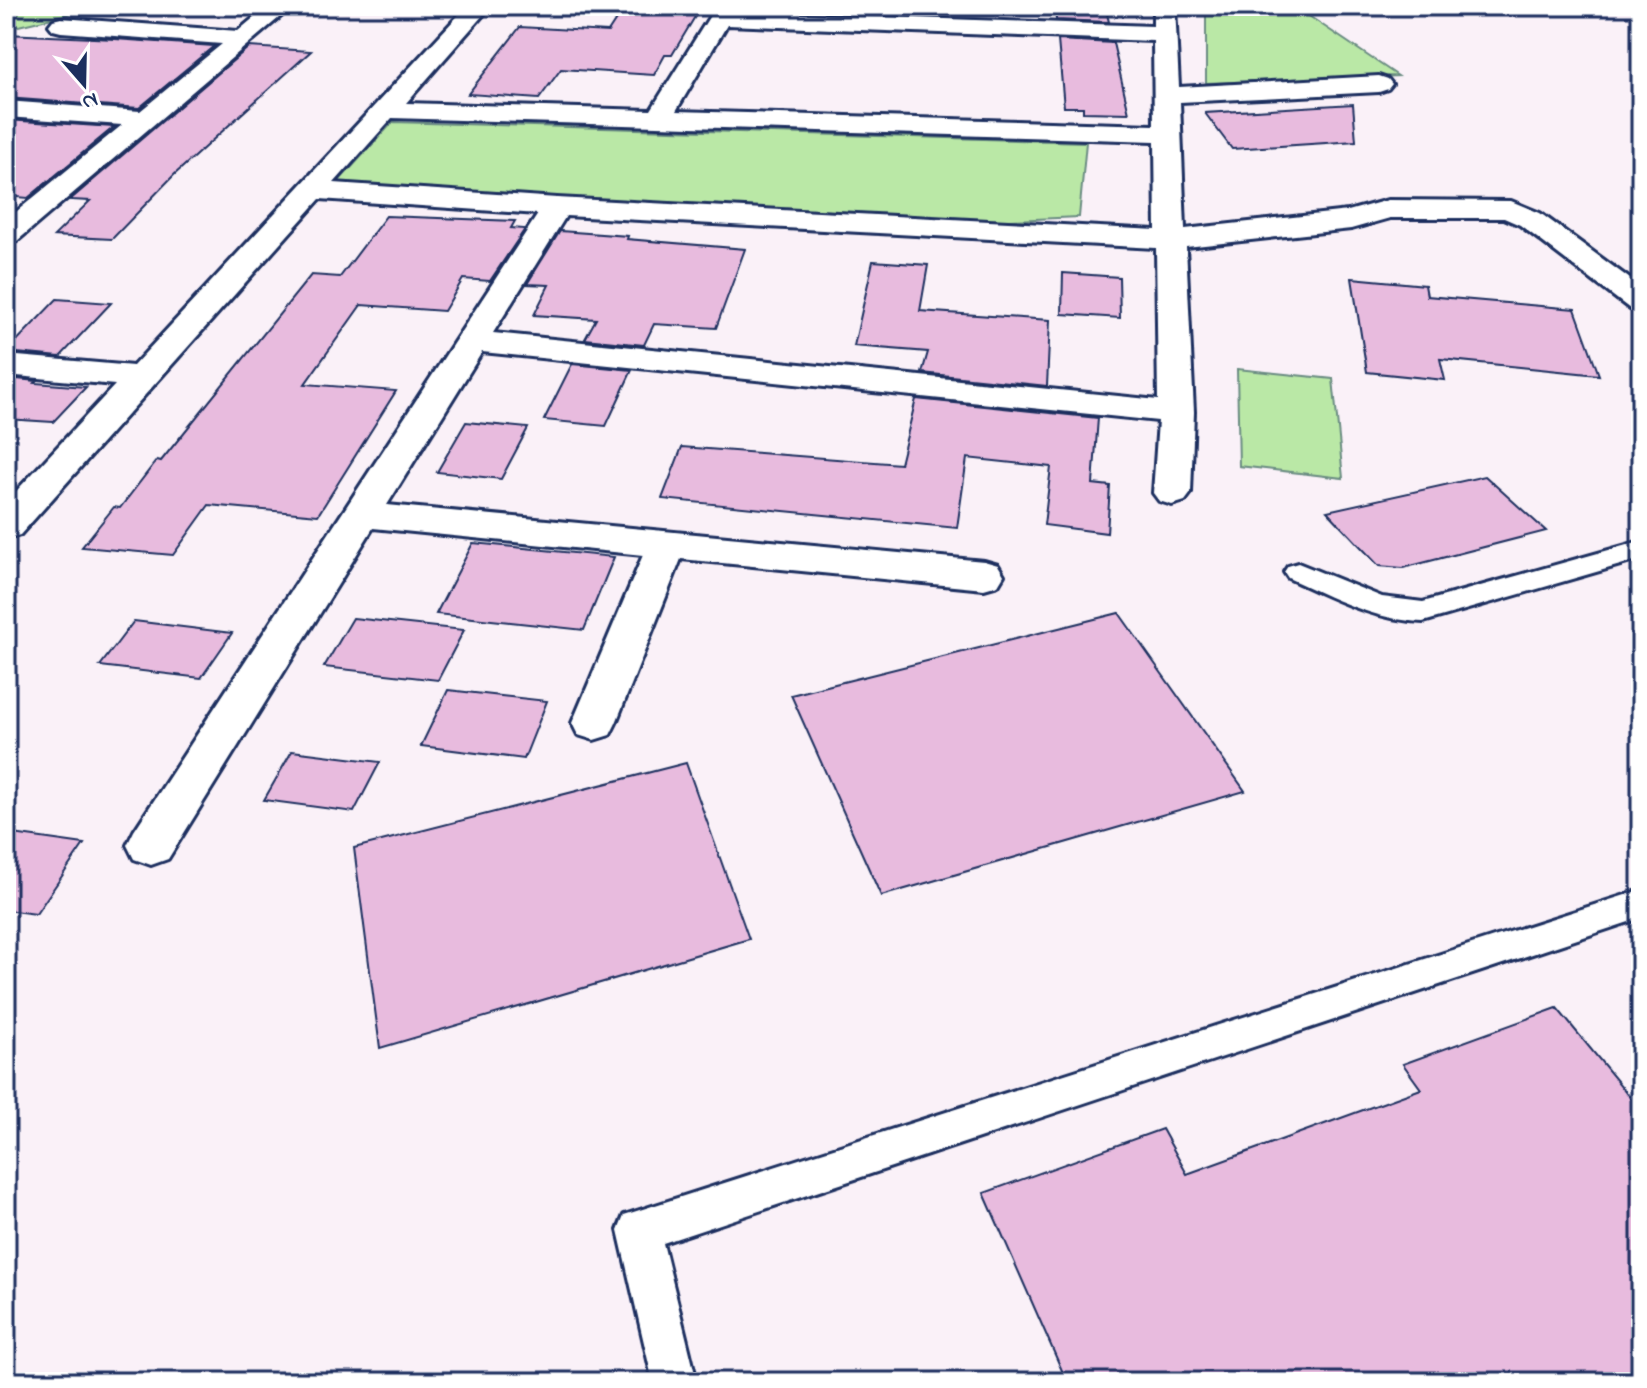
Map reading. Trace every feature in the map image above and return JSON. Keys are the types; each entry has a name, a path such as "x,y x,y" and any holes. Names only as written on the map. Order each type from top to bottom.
{"street":[{"path":"9,230 282,6"},
{"path":"6,526 480,6"},
{"path":"658,119 723,12 1164,20 1176,412 1172,493"},
{"path":"61,25 242,38"},
{"path":"1166,95 1379,84"},
{"path":"6,109 144,119"},
{"path":"385,110 1168,133"},
{"path":"313,190 557,207 1171,240 1351,220 1388,209 1511,210 1530,219 1641,302"},
{"path":"151,845 557,207"},
{"path":"1351,220 1406,224 1472,219 1508,226 1641,330"},
{"path":"472,341 1176,412"},
{"path":"6,365 142,377"},
{"path":"361,515 984,575"},
{"path":"594,723 667,545"}],"lane":[{"path":"1298,572 1381,607 1404,613 1423,612 1641,550"},
{"path":"675,1382 639,1230 1641,904"}],"green space":[{"path":"6,6 102,6 6,29"},
{"path":"1206,6 1294,6 1398,76 1206,83"},
{"path":"393,122 1086,142 1079,217 923,224 338,182"},
{"path":"1237,369 1333,379 1343,478 1239,466"}],"building":[{"path":"625,6 699,10 672,55 665,55 654,75 561,69 539,99 468,94 520,27 608,32"},
{"path":"1055,6 1105,6 1109,22 1056,20"},
{"path":"6,34 214,46 139,108 6,98"},
{"path":"1058,40 1113,43 1129,113 1083,112 1083,107 1064,107"},
{"path":"249,47 311,51 174,175 112,239 54,236 90,201 70,200"},
{"path":"1353,104 1356,141 1232,149 1205,113"},
{"path":"6,120 114,127 28,198 6,196"},
{"path":"386,216 515,221 511,228 525,229 490,281 463,279 444,311 361,305 305,384 396,391 318,515 209,505 173,555 82,547 114,507 120,508 157,460 161,461 311,275 340,277"},
{"path":"560,231 745,249 716,328 654,324 644,345 585,339 596,319 534,315 549,285 527,284"},
{"path":"873,261 928,265 920,311 1050,320 1047,386 922,373 928,352 854,346"},
{"path":"1063,273 1119,277 1120,318 1062,314"},
{"path":"1352,278 1425,285 1427,296 1575,309 1599,375 1440,359 1445,380 1367,372"},
{"path":"57,299 111,303 60,357 6,352"},
{"path":"572,364 632,370 606,426 544,420"},
{"path":"6,378 86,387 53,422 6,419"},
{"path":"916,399 1098,418 1093,484 1110,486 1107,533 1044,525 1051,467 967,458 957,528 662,499 682,447 900,464"},
{"path":"466,422 528,428 501,479 437,472"},
{"path":"1485,476 1546,531 1403,568 1379,566 1327,511"},
{"path":"473,543 614,557 584,630 436,614"},
{"path":"1119,613 1245,791 881,896 791,695"},
{"path":"353,618 464,630 438,680 324,667"},
{"path":"134,621 232,633 201,678 100,666"},
{"path":"448,690 547,701 524,759 421,746"},
{"path":"292,751 380,762 354,812 264,800"},
{"path":"686,763 749,939 380,1048 354,848"},
{"path":"6,833 84,844 36,914 6,910"},
{"path":"1557,1008 1641,1110 1641,1382 1067,1382 984,1193 1162,1129 1187,1174 1421,1089 1403,1064"}]}
